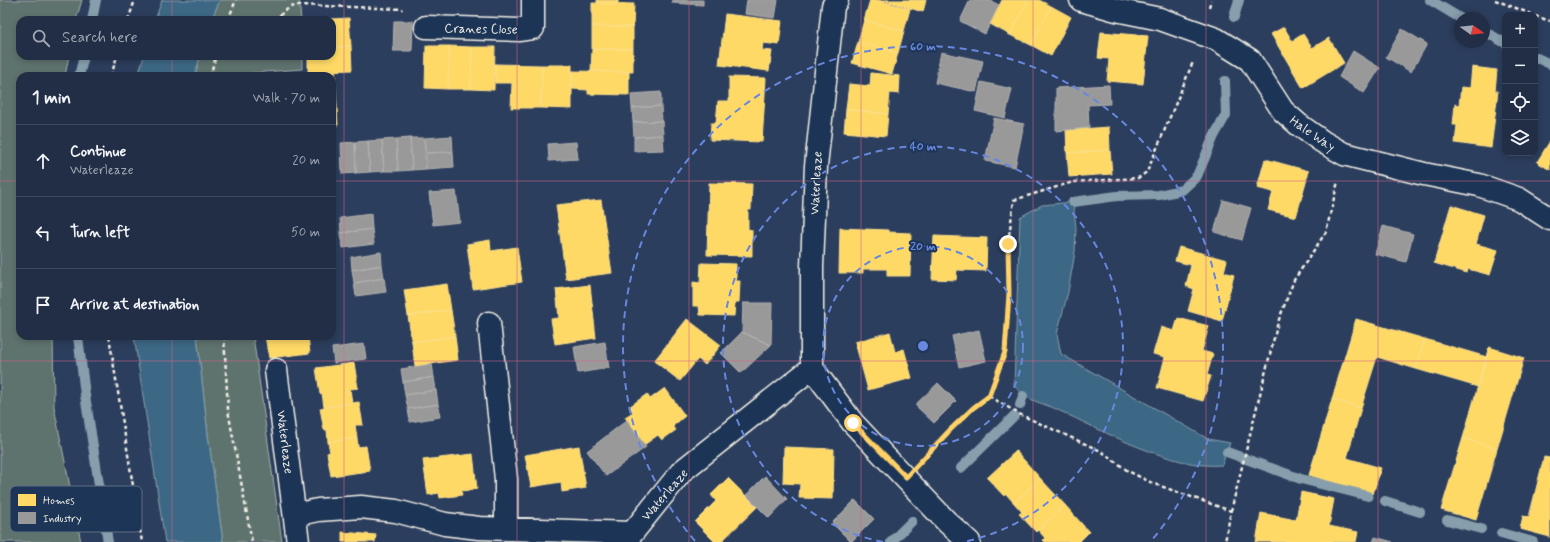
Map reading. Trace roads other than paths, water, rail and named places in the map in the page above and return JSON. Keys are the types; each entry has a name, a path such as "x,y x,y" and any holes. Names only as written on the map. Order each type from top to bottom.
{"street":[{"name":"Cranes Close","path":"426,27 520,30 533,28 533,0"},
{"name":"Waterleaze","path":"295,515 318,510 361,507 396,511 445,524 479,528 506,528 628,538 682,471 812,368 812,267 818,140 833,6 836,0"},
{"name":"Hale Way","path":"1081,0 1116,10 1160,19 1202,33 1250,60 1283,111 1299,126 1344,154 1424,174 1479,185 1519,199 1550,219"},
{"path":"489,323 506,479 506,528"},
{"path":"812,368 853,423 906,477 947,522 969,542"},
{"name":"Waterleaze","path":"276,370 298,542"}],"water":[{"path":"162,0 220,0 213,16 156,16"},
{"path":"143,60 199,60 196,72 139,72"},
{"path":"1073,202 1076,228 1075,252 1068,292 1057,334 1061,354 1208,439 1230,443 1222,465 1203,465 1182,461 1138,447 1058,410 1034,401 1019,391 1014,385 1020,217 1042,205"},
{"path":"135,340 197,340 208,435 223,542 165,542"}],"waterway":[{"path":"93,16 96,0"},
{"path":"1234,17 1239,0"},
{"path":"1430,0 1454,14"},
{"path":"1490,34 1502,41"},
{"path":"1538,58 1550,64"},
{"path":"80,72 83,60"},
{"path":"1073,202 1117,196 1159,195 1182,190 1197,176 1214,136 1226,115 1225,81"},
{"path":"78,340 85,395 99,486"},
{"path":"1020,405 1023,396"},
{"path":"961,468 1014,416"},
{"path":"1227,452 1301,479 1368,496"},
{"path":"1385,501 1420,512"},
{"path":"1447,520 1481,529"},
{"path":"891,542 912,521"},
{"path":"106,532 108,542"},
{"path":"1501,533 1533,542"}]}
